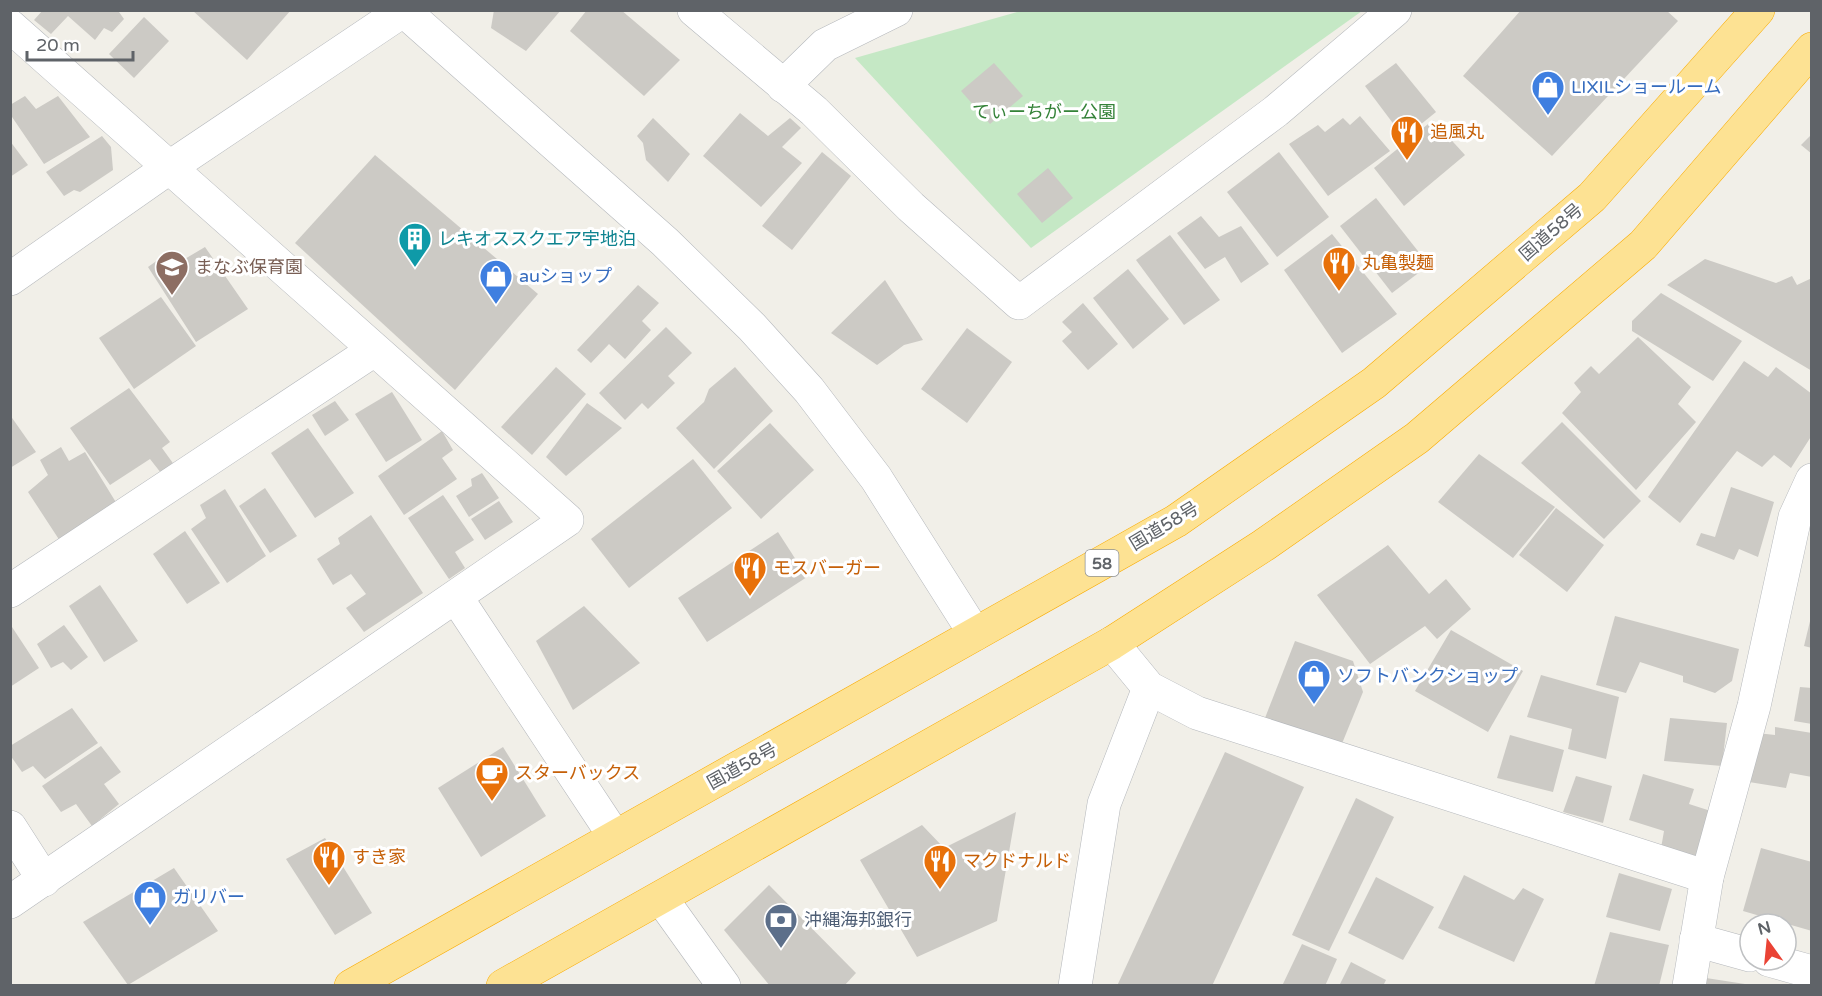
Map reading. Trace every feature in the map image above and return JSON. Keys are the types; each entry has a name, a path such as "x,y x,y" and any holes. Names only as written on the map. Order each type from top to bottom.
{"highway":[{"name":"国道58号","path":"351,986 1176,521 1374,383 1592,197 1758,10"},
{"path":"503,986 1112,643 1264,545 1417,438 1643,245 1812,50"}],"street":[{"path":"694,10 814,111 911,207 1019,303 1276,111 1395,10"},
{"path":"783,86 825,45 896,10"},
{"path":"10,279 170,167 403,11 665,242 759,335 809,390 876,478 975,634"},
{"path":"10,26 567,520 10,902"},
{"path":"10,591 374,350"},
{"path":"1689,986 1707,877 1754,706 1795,517 1812,480"},
{"path":"456,597 615,837"},
{"path":"1112,643 1149,688 1197,713 1707,877"},
{"path":"1075,986 1104,804 1149,688"},
{"path":"10,826 44,880"},
{"path":"661,898 724,986"},
{"path":"1696,940 1738,952"}],"green space":[{"name":"てぃーちがー公園","path":"1021,11 1362,11 1031,248 855,58"}],"building":[{"path":"43,10 120,10 124,19 112,32 104,28 95,40 68,16 51,34 34,20"},
{"path":"192,10 291,10 247,60"},
{"path":"494,10 561,10 526,51 491,28"},
{"path":"587,10 621,10 680,60 644,96 570,31"},
{"name":"LIXILショールーム","path":"1521,10 1666,10 1678,21 1552,156 1463,76"},
{"path":"144,17 169,41 134,78 109,54"},
{"path":"994,63 1023,96 990,124 961,91"},
{"path":"1396,63 1436,112 1404,138 1365,86"},
{"path":"25,96 36,109 58,96 90,137 44,164 10,114 10,105"},
{"path":"740,113 768,136 790,118 801,128 782,147 802,163 761,207 703,156"},
{"path":"1360,116 1390,151 1328,196 1289,144 1318,125 1325,132 1343,118 1350,125"},
{"path":"653,118 690,154 668,182 646,160 643,143 637,136"},
{"path":"1433,120 1465,155 1404,206 1374,168"},
{"path":"1812,134 1812,154 1801,145"},
{"path":"102,136 111,147 113,170 80,192 74,190 64,196 46,172"},
{"path":"10,141 28,165 10,177"},
{"path":"822,152 851,176 792,250 762,226"},
{"path":"1279,152 1329,217 1277,257 1227,192"},
{"name":"レキオススクエア宇地泊","path":"375,155 538,294 455,390 295,243"},
{"path":"1048,168 1073,198 1042,223 1017,194"},
{"path":"1376,198 1429,265 1392,293 1340,226"},
{"path":"1201,216 1219,237 1241,226 1269,264 1241,283 1225,257 1205,269 1177,233"},
{"name":"丸亀製麺","path":"1332,234 1397,314 1342,353 1284,270"},
{"path":"1170,235 1220,300 1184,325 1136,260"},
{"path":"205,247 248,309 196,342 148,267 169,252 178,263"},
{"path":"1705,259 1776,283 1792,276 1797,285 1812,278 1812,371 1667,285"},
{"path":"1128,269 1169,319 1133,349 1093,298"},
{"path":"885,280 923,340 904,345 877,365 831,333"},
{"path":"638,285 659,303 642,321 651,330 625,359 609,344 591,363 577,350"},
{"path":"1661,293 1742,341 1713,381 1632,331 1632,321"},
{"path":"161,297 196,346 134,389 99,338"},
{"path":"1083,303 1118,344 1088,370 1062,341 1072,332 1062,322"},
{"path":"666,327 692,353 668,376 675,383 648,409 642,403 625,420 599,393"},
{"path":"967,328 1012,362 967,423 921,389"},
{"path":"1638,337 1691,387 1678,404 1696,422 1636,490 1562,413 1581,392 1574,383 1591,366 1599,374"},
{"path":"1744,361 1768,377 1776,367 1812,394 1812,435 1791,468 1774,455 1762,467 1737,451 1680,523 1648,497"},
{"path":"556,367 586,394 532,455 501,427"},
{"path":"735,367 773,411 714,469 676,428 704,402 709,389"},
{"path":"129,388 170,442 162,448 175,466 161,473 150,459 110,485 70,428"},
{"path":"392,392 422,440 386,462 355,414"},
{"path":"335,401 349,420 325,436 312,415"},
{"path":"587,403 622,428 566,476 546,457"},
{"path":"10,415 36,452 10,468"},
{"path":"1562,422 1641,501 1604,539 1521,463"},
{"path":"770,423 814,470 761,519 717,471"},
{"path":"308,428 354,493 315,518 271,453"},
{"path":"442,431 453,450 442,458 457,479 404,515 378,476"},
{"path":"61,447 69,461 85,452 117,504 60,541 28,492 48,475 40,460"},
{"path":"1479,454 1555,507 1513,558 1438,502"},
{"path":"693,459 732,508 629,588 591,539"},
{"path":"482,473 499,498 469,517 456,496 472,486 471,479"},
{"path":"1731,487 1774,502 1758,557 1739,549 1734,560 1696,545 1701,533 1715,537"},
{"path":"265,488 297,536 270,553 239,506"},
{"path":"225,489 266,556 227,583 191,529 206,518 200,505"},
{"path":"443,495 474,540 455,552 465,568 449,579 408,518"},
{"path":"499,501 513,522 485,540 471,519"},
{"path":"1556,508 1604,545 1567,592 1519,555"},
{"path":"371,515 423,593 364,632 346,608 366,594 351,574 333,585 317,559 340,544 338,538"},
{"path":"185,531 220,583 187,604 153,554"},
{"path":"778,532 807,577 707,642 678,598"},
{"path":"1388,545 1429,594 1446,579 1471,609 1437,639 1425,626 1370,664 1317,595"},
{"path":"100,585 138,641 104,662 69,606"},
{"path":"584,606 640,663 573,710 536,641"},
{"path":"1615,616 1739,649 1732,681 1715,693 1683,682 1683,676 1640,662 1626,693 1596,685"},
{"path":"1812,618 1812,648 1804,646"},
{"path":"64,625 88,657 71,670 63,662 51,668 37,644"},
{"path":"12,627 39,668 10,687 10,628"},
{"path":"1451,630 1523,671 1488,732 1415,691"},
{"name":"ソフトバンクショップ","path":"1295,641 1353,661 1363,692 1341,746 1265,718"},
{"path":"1541,675 1619,697 1606,759 1568,749 1572,729 1527,717"},
{"path":"1800,687 1812,688 1812,724 1794,721"},
{"path":"72,708 98,743 45,779 33,766 22,772 10,755 10,746"},
{"path":"1670,718 1727,723 1722,766 1664,761"},
{"path":"1775,727 1812,733 1812,777 1790,773 1786,788 1749,782 1757,733 1775,735"},
{"path":"1510,735 1564,750 1553,792 1497,778"},
{"path":"101,746 121,772 104,784 119,804 92,826 76,804 61,812 42,786"},
{"name":"スターバックス","path":"503,747 546,816 481,857 438,788"},
{"path":"1225,752 1304,787 1212,986 1117,986"},
{"path":"1643,774 1694,789 1689,804 1717,813 1695,864 1660,854 1664,831 1629,820"},
{"path":"1576,776 1612,786 1603,823 1563,812"},
{"path":"1356,798 1394,817 1329,951 1292,935"},
{"name":"マクドナルド","path":"1016,812 997,921 917,957 860,860 922,825 944,848"},
{"name":"すき家","path":"325,838 372,913 335,935 286,859"},
{"path":"1761,848 1812,862 1812,931 1798,927 1798,912 1743,911"},
{"name":"ガリバー","path":"174,868 218,931 128,985 83,922"},
{"path":"1619,873 1672,889 1660,931 1606,917"},
{"path":"1464,875 1514,900 1523,888 1544,899 1514,962 1438,928"},
{"path":"1376,877 1434,907 1403,960 1348,933"},
{"path":"769,885 856,973 844,986 770,986 724,930"},
{"path":"1610,932 1669,945 1659,986 1594,986"},
{"path":"1302,944 1337,959 1325,986 1282,986"},
{"path":"1351,962 1386,980 1383,986 1339,986"},
{"path":"1706,978 1745,984 1744,986 1704,986"}],"place":[{"name":"LIXILショールーム","path":"1548,116"},
{"name":"追風丸","path":"1407,161"},
{"name":"レキオススクエア宇地泊","path":"415,268"},
{"name":"丸亀製麺","path":"1339,292"},
{"name":"まなぶ保育園","path":"172,296"},
{"name":"auショップ","path":"496,305"},
{"name":"モスバーガー","path":"750,597"},
{"name":"ソフトバンクショップ","path":"1314,705"},
{"name":"スターバックス","path":"492,802"},
{"name":"すき家","path":"329,886"},
{"name":"マクドナルド","path":"940,890"},
{"name":"ガリバー","path":"150,926"},
{"name":"沖縄海邦銀行","path":"781,949"}]}
